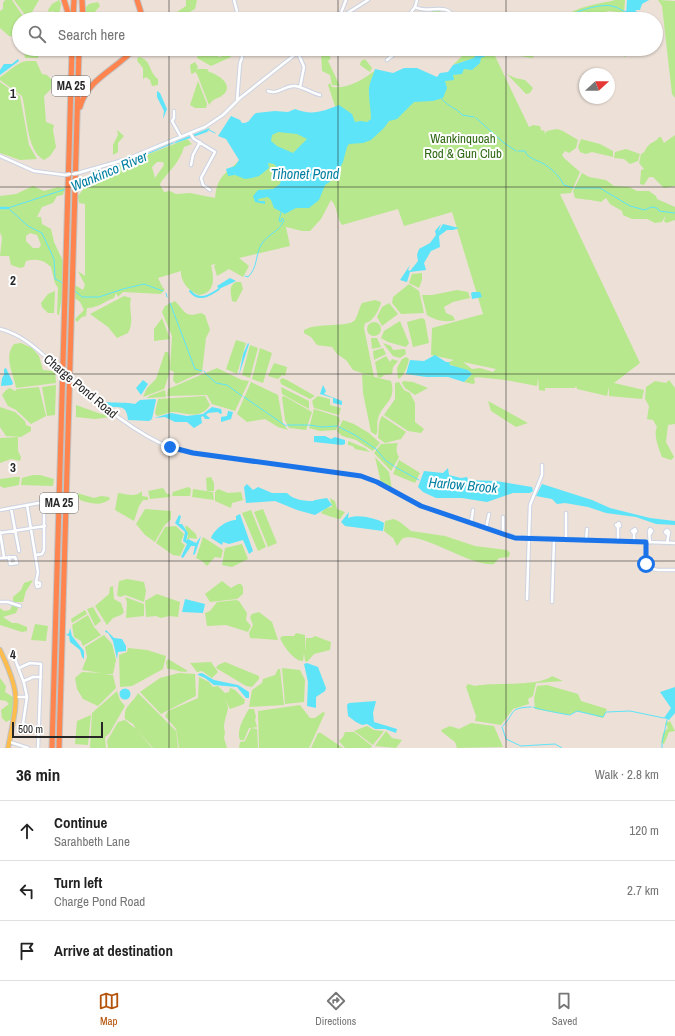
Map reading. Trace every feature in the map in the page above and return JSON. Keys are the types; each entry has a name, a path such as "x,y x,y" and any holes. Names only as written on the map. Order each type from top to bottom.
{"highway":[{"path":"64,0 68,12"},
{"path":"73,12 74,0"},
{"path":"81,0 81,12"},
{"path":"135,0 138,12"},
{"path":"135,0 139,12"},
{"name":"MA 25","path":"52,748 72,56"},
{"name":"MA 25","path":"59,748 79,56"},
{"path":"78,117 81,102 87,90 126,56"}],"main road":[{"path":"0,650 12,675 17,697 17,708 8,748"}],"street":[{"path":"234,0 237,12"},
{"path":"342,12 346,0"},
{"path":"350,12 368,0"},
{"path":"411,12 415,7 417,0"},
{"path":"415,7 421,10 436,6 451,12"},
{"path":"237,101 242,56"},
{"path":"0,156 34,171 65,175 78,174 127,159 181,137 191,135 205,127 223,115 237,101 294,56"},
{"path":"299,56 304,67 300,87"},
{"path":"387,60 392,56"},
{"path":"268,91 278,92 288,87 300,87 320,95"},
{"path":"174,110 174,118 172,121 181,137"},
{"path":"191,135 215,152 201,178 204,186 210,190"},
{"path":"191,165 193,155 200,142"},
{"name":"Charge Pond Road","path":"0,330 13,333 27,340 112,414 175,449 361,476 377,482 421,506 502,534 529,539 675,543"},
{"path":"527,599 530,504 542,475 542,464"},
{"path":"0,510 40,503 44,505 46,508 44,550 41,554 36,555"},
{"path":"27,505 38,572 36,582"},
{"path":"11,508 19,552"},
{"path":"471,523 473,510"},
{"path":"566,513 566,540"},
{"path":"486,528 489,514"},
{"path":"502,534 503,517"},
{"path":"4,557 0,533 45,526"},
{"path":"618,528 618,542"},
{"path":"586,529 586,541"},
{"path":"634,533 634,542"},
{"path":"650,534 650,542"},
{"path":"667,534 667,543"},
{"path":"552,602 554,540"},
{"path":"646,542 645,560 647,566 655,570 675,570"},
{"path":"0,558 8,557 16,558 16,563 11,564 8,562 8,557"},
{"path":"0,602 8,602 20,606"},
{"path":"15,659 24,681 27,697 23,724 39,730"},
{"path":"19,668 31,663 41,664 38,748"},
{"path":"24,681 33,677 41,677"},
{"path":"17,697 27,697"},
{"path":"9,742 28,748"}],"green space":[{"path":"5,0 12,0 20,12 12,12 12,36 9,36 0,28 0,11 3,9 3,3"},
{"path":"14,0 39,0 32,12 23,12"},
{"path":"59,0 61,4 60,11 49,12 48,10 52,4"},
{"path":"186,0 197,0 195,9 190,12 177,12 186,6"},
{"path":"615,0 625,0 624,12 573,12 588,6"},
{"path":"658,0 675,1 675,98 672,94 662,6"},
{"path":"98,2 100,6 95,12 85,12 87,6"},
{"path":"437,8 441,12 431,12"},
{"path":"25,56 38,56 38,58 25,58"},
{"path":"198,56 231,56 211,66 197,58"},
{"path":"321,56 330,56 331,58 328,61 340,86 332,85 330,75 322,71"},
{"name":"Wankinquoah Rod & Gun Club","path":"462,56 495,56 529,127 533,125 540,126 541,130 545,131 544,134 547,131 557,129 578,140 576,148 569,153 565,151 562,155 580,172 571,193 560,194 640,363 614,383 644,390 642,399 609,396 609,387 607,396 577,389 576,386 575,388 545,388 545,391 539,390 538,378 537,386 477,377 474,378 475,383 473,384 464,382 472,374 449,364 449,362 454,360 431,355 432,328 483,314 452,212 404,226 398,209 342,225 335,206 331,200 321,219 310,231 302,231 286,227 290,246 239,258 249,266 243,277 229,269 217,276 214,266 216,264 211,265 213,279 211,288 205,294 199,295 195,294 186,286 182,279 181,271 158,278 165,289 161,294 123,292 118,297 116,293 114,298 98,306 87,308 86,316 82,317 77,322 75,319 84,310 80,302 75,298 75,285 83,290 85,285 78,271 85,276 85,204 79,203 78,196 84,188 82,184 64,191 63,195 57,196 53,203 42,207 37,217 41,217 42,224 51,229 54,242 63,261 63,290 59,315 57,314 58,288 55,283 51,267 43,261 33,260 26,261 24,267 20,268 11,265 9,256 0,256 2,238 0,232 0,196 16,194 33,186 44,191 58,187 63,188 187,139 192,144 184,147 177,162 160,185 164,192 170,191 176,194 190,193 215,198 218,183 241,158 265,114 324,113 336,109 328,85 330,83 332,87 343,87 360,81 374,71 378,76 429,86 472,59 453,65","holes":["157,162 163,162 164,165 155,178 152,167","30,233 37,235 41,245 39,248 33,248 26,241 26,236","463,362 496,369 493,372 480,368 472,369"]},
{"path":"520,56 534,56 532,58"},
{"path":"138,57 142,58 148,63 158,79 158,85 152,86 150,80 146,77 143,79 143,68 137,61"},
{"path":"365,59 372,68 370,72 360,65 361,61"},
{"path":"36,61 42,74 47,75 52,80 51,89 44,96 46,122 54,125 53,130 56,147 50,156 44,160 38,155 30,140 22,96 0,80 0,77 20,63"},
{"path":"195,62 198,67 195,71 197,69 207,69 209,72 220,77 226,83 227,90 224,94 213,100 209,105 197,74 195,72 192,74 191,73 190,65"},
{"path":"507,74 515,78 525,80 533,88 530,93 526,94"},
{"path":"198,81 207,104 206,108 195,108 190,105"},
{"path":"0,82 20,96 29,145 37,159 20,160 0,153"},
{"path":"117,130 124,136 118,143 118,152 113,155 113,145 118,135"},
{"path":"675,135 675,186 664,188 653,177 649,177 644,185 640,184 641,170 644,169 639,163 641,154 659,137 661,137 664,143"},
{"path":"581,139 600,144 613,151 613,157 592,152 586,154 580,152 578,147"},
{"path":"626,149 640,154 638,161 630,164 624,159 614,158 615,152"},
{"path":"582,173 589,177 606,180 614,186 629,187 637,191 649,191 656,196 657,199 675,207 675,220 666,223 664,221 666,215 662,222 655,223 647,219 632,219 623,215 622,211 610,204 606,198 601,202 575,198 573,191"},
{"path":"422,273 422,280 419,288 409,283 412,274"},
{"path":"236,282 241,282 243,289 236,302 232,301 231,288"},
{"path":"409,284 419,291 424,313 401,314 392,303 393,297"},
{"path":"457,290 468,292 470,298 453,302 444,307 446,313 453,316 455,320 441,320 427,315 422,295 432,295"},
{"path":"55,291 54,313 48,313 42,307 41,303 48,294"},
{"path":"124,296 131,298 131,324 128,333 117,338 108,327 90,314"},
{"path":"375,300 381,302 379,308 373,318 365,323 364,328 374,377 353,370 346,360 337,354 332,347 317,345 311,337 304,333 304,330 317,326 346,324 351,322 355,320 362,303"},
{"path":"175,301 188,314 191,315 201,313 205,315 210,330 206,338 202,372 176,384 173,380 174,372 170,370 172,336 162,312 165,306"},
{"path":"389,303 398,314 382,326 377,317 382,307"},
{"path":"162,318 170,339 154,341 154,329"},
{"path":"422,318 425,320 429,343 413,347 407,322"},
{"path":"400,321 409,343 406,347 388,342 381,338 384,331"},
{"path":"374,322 379,324 381,329 379,334 374,336 369,334 367,329 369,324"},
{"path":"371,338 377,338 381,347 372,349"},
{"path":"236,340 246,343 237,374 226,369"},
{"path":"21,343 32,348 39,356 43,370 55,371 56,383 16,388 10,366 9,355 14,344"},
{"path":"383,343 391,346 393,350 405,349 406,354 400,358 393,356"},
{"path":"250,345 258,348 250,378 242,375"},
{"path":"260,348 272,353 263,383 252,379"},
{"path":"383,348 386,354 374,360 373,351"},
{"path":"165,352 168,352 170,366 169,375 164,389 143,397 147,388 156,379"},
{"path":"386,356 390,362 392,359 398,361 393,367 392,374 384,375 378,378 375,362"},
{"path":"406,357 409,359 407,367 402,376 398,379 397,368 402,359"},
{"path":"274,363 287,367 285,376 282,375 278,379 268,376"},
{"path":"217,368 242,380 249,381 235,411 212,404 207,395 167,396 168,389"},
{"path":"362,374 391,381 391,398 377,421 376,435 371,432 363,393"},
{"path":"282,378 315,396 310,399 281,384 280,380"},
{"path":"669,380 675,388 675,424 668,425 666,442 674,457 671,460 662,457 656,438 657,427 653,420 647,419 649,406 645,399 646,387 655,381 666,383"},
{"path":"403,381 413,382 428,388 415,395 405,388 402,383"},
{"path":"251,382 278,395 283,424 288,430 278,427 265,419 247,422 237,414"},
{"path":"399,382 404,390 410,393 415,403 415,422 424,429 421,433 408,431 384,415 395,399 395,383"},
{"path":"56,385 55,415 47,416 42,387"},
{"path":"39,387 46,416 31,424 16,410 8,406 2,395 10,388 15,391 17,389"},
{"path":"281,387 309,401 309,409 282,394"},
{"path":"165,390 166,397 147,398 149,396"},
{"path":"205,396 210,405 202,413 189,414 169,412 157,416 155,413 158,399"},
{"path":"284,396 312,412 306,430 289,428 285,420 282,397"},
{"path":"318,396 330,399 330,405 341,408 339,415 314,408 312,401"},
{"path":"488,401 528,423 516,427 491,411"},
{"path":"76,405 101,414 109,415 111,417 95,419 76,417"},
{"path":"0,407 15,412 25,421 26,425 31,427 31,431 21,437 6,436 0,427"},
{"path":"314,409 339,417 340,421 336,430 320,431 309,428"},
{"path":"382,416 406,432 401,439 385,443 378,438 379,424"},
{"path":"343,420 354,424 369,433 380,443 373,451 356,440 342,436 337,431"},
{"path":"18,437 18,451 21,457 20,461 11,459 0,463 0,438"},
{"path":"348,441 365,448 370,452 355,449 353,446 348,445"},
{"path":"398,443 397,454 399,457 391,471 374,453 381,444"},
{"path":"375,457 389,472 392,489 381,483"},
{"path":"399,460 420,473 415,483 393,474"},
{"path":"40,475 54,479 53,486 21,485 22,478"},
{"path":"20,477 19,485 4,488 0,486 0,479"},
{"path":"211,477 214,483 214,491 207,491 206,478"},
{"path":"188,487 191,489 190,496 172,496 173,492"},
{"path":"163,488 167,494 170,494 170,497 150,499 148,491"},
{"path":"193,489 213,492 214,500 192,497"},
{"path":"218,489 228,493 241,492 243,500 232,503 231,508 215,501 215,492"},
{"path":"142,491 142,496 148,497 148,500 143,500 139,506 134,521 115,510 118,493 134,495"},
{"path":"77,493 94,498 101,496 109,497 110,499 103,503 88,503 80,500"},
{"path":"330,498 335,501 337,509 345,512 340,519 321,513 325,508 332,507"},
{"path":"145,509 171,511 171,519 164,526 155,542 145,535 136,524"},
{"path":"263,509 277,543 268,547 254,512"},
{"path":"251,510 266,547 258,551 242,513"},
{"path":"394,519 411,531 445,536 475,546 507,550 510,553 509,557 499,558 494,564 484,564 420,539 410,537 402,539 397,546 393,538 384,531 385,521"},
{"path":"176,526 184,534 181,542 185,545 180,556 173,555 156,543 165,527"},
{"path":"185,526 196,534 197,539 190,538 186,541 188,536"},
{"path":"203,537 223,550 221,558 215,557 207,566 196,558"},
{"path":"242,544 248,559 232,567 222,565 225,548"},
{"path":"127,579 144,582 146,591 144,602 125,595 120,597 117,595 119,581"},
{"path":"33,580 26,591 23,602 13,602 13,597 21,590 24,583"},
{"path":"222,581 231,588 241,584 243,587 243,594 237,599 210,602 205,594"},
{"path":"113,586 114,599 121,603 124,612 113,618 107,625 95,606 109,594 110,587"},
{"path":"157,594 180,602 178,617 146,617 145,601"},
{"path":"125,597 144,604 144,616 126,618 127,602"},
{"path":"239,601 247,613 246,620 251,626 248,632 226,625 207,626 205,613 210,611 217,602"},
{"path":"13,603 19,606 16,613 3,617 12,623 17,623 27,627 27,631 22,632 0,625 0,608 4,611 10,610"},
{"path":"93,607 101,621 95,626 87,609"},
{"path":"85,610 87,614 72,623 71,619"},
{"path":"259,612 272,622 278,640 250,638 249,633 253,625 250,617 252,614"},
{"path":"88,615 94,627 101,635 83,646 81,641 74,637 72,625"},
{"path":"35,624 48,626 46,641 31,640"},
{"path":"296,633 305,635 305,652 306,638 312,638 315,636 331,642 330,650 314,654 307,662 305,661 304,653 303,661 296,659 280,638 283,636 294,636"},
{"path":"104,635 112,644 116,660 113,674 104,674 113,675 116,688 98,706 83,699 77,689 75,678 82,672 101,673 82,670 87,657 85,647"},
{"path":"128,648 147,650 166,656 163,669 132,686 120,687 119,655 127,652"},
{"path":"168,659 188,671 183,672 167,669 166,662"},
{"path":"211,662 218,672 212,678 202,671 197,672 190,663"},
{"path":"225,662 259,676 259,679 252,687 246,686 216,668 218,665"},
{"path":"282,668 300,670 305,680 304,702 285,704"},
{"path":"278,669 280,669 284,705 249,707 252,690 262,683 263,679 275,675"},
{"path":"179,673 195,674 196,696 161,714 140,692 160,678"},
{"path":"552,676 563,681 536,683 533,696 528,699 529,704 513,709 501,725 475,721 476,716 466,687 468,684 475,686 527,683 537,682"},
{"path":"199,677 209,682 213,687 218,686 225,693 229,692 230,688 235,690 245,700 244,704 230,709 225,699 228,708 224,727 224,738 227,748 179,748 176,729 165,716 168,711 198,698"},
{"path":"0,678 6,686 5,692 16,699 14,718 6,722 2,718 1,710 9,704 6,701 0,700"},
{"path":"547,685 578,694 581,701 607,709 603,718 577,711 569,715 535,709 534,698 537,686"},
{"path":"117,691 120,700 125,706 109,734 105,737 106,748 90,748 92,713"},
{"path":"138,693 176,731 178,748 153,748 138,731 152,748 108,748 107,741 118,722 125,720 136,729 133,724 125,719 125,711"},
{"path":"300,705 310,718 315,718 323,712 325,713 309,748 259,748 258,711"},
{"path":"249,709 254,709 257,727 249,728 244,740 240,740 240,728"},
{"path":"91,715 88,745 75,744 77,721"},
{"path":"670,721 675,731 669,732 664,744 661,743 663,733 668,728 665,723"},
{"path":"471,723 494,726 503,747 457,748 455,742 441,730 450,726 459,729"},
{"path":"367,726 374,730 384,731 373,745 354,731"},
{"path":"251,728 257,729 258,748 239,748 240,742 245,741"},
{"path":"386,731 392,738 402,740 396,748 375,746"},
{"path":"345,732 354,732 372,746 371,748 345,748 339,741"},
{"path":"318,733 321,733 343,748 311,748"}],"water":[{"path":"627,0 649,0 642,4 640,10 635,10 637,12 626,12"},
{"name":"Tihonet Pond","path":"475,56 486,56 481,58 480,63 472,70 464,69 462,74 453,75 454,80 445,81 447,88 443,98 433,101 414,102 397,119 389,121 371,140 363,143 349,144 343,162 334,179 325,185 319,200 309,208 296,208 285,214 274,208 268,197 258,199 259,201 265,201 265,204 255,202 253,196 258,190 273,189 280,184 282,173 274,164 268,163 269,168 259,176 252,178 245,179 235,175 228,176 226,169 235,166 239,160 226,139 218,136 231,116 240,120 242,123 245,123 256,113 275,111 288,112 295,109 307,112 318,112 339,105 352,114 355,122 367,122 371,119 369,90 375,69 393,73 404,68 417,68 437,77 440,73 448,72 453,65 474,58","holes":["278,132 297,134 307,139 293,153 277,146 271,141 272,135"]},
{"path":"18,59 19,61 0,75 0,70 4,64 12,64"},
{"path":"157,91 160,93 167,109 163,119 164,111 157,97"},
{"path":"210,128 207,132 173,144 177,141"},
{"path":"441,224 438,232 443,224 459,228 447,230 439,236 440,247 431,251 424,263 426,270 410,272 407,282 400,280 410,265 408,270 410,271 418,261 417,255 419,249 430,243 436,235 435,231"},
{"path":"230,278 236,281 219,289 217,286"},
{"path":"480,292 482,297 472,299 471,293"},
{"path":"248,343 249,344 239,375 243,354"},
{"path":"435,355 446,362 449,362 450,365 468,370 472,374 464,382 448,377 426,377 406,374 410,360 424,361"},
{"path":"6,368 13,383 12,385 1,386 4,369"},
{"path":"143,380 148,384 141,395 136,388"},
{"path":"323,385 326,391 324,394 342,401 342,405 333,403 333,398 320,394"},
{"path":"155,399 152,419 149,421 128,420 125,410 122,408 112,407 105,402 135,404 140,400"},
{"path":"212,407 221,409 222,413 208,413 206,415 210,418 205,419 203,416 201,417 202,423 194,428 187,422 175,422 165,417 154,418 171,413 187,416 203,414"},
{"path":"228,411 233,412 231,419 221,422 221,417 227,416"},
{"path":"314,436 325,436 331,439 335,437 345,440 345,444 314,442"},
{"path":"448,468 449,475 461,478 467,477 468,480 496,481 532,487 533,491 530,493 513,493 487,502 462,498 436,498 423,492 418,487 424,471 443,473"},
{"path":"247,484 253,490 258,487 272,493 287,493 296,499 313,501 327,498 332,505 315,515 297,510 275,501 246,503 244,487"},
{"path":"542,484 592,500 610,508 650,518 675,521 675,525 656,524 636,517 606,513 588,507 565,503 557,504 552,499 536,496"},
{"path":"349,512 348,518 357,516 366,517 384,523 383,531 345,526 341,522"},
{"path":"240,514 253,551 249,554 243,540 229,544 223,542 222,545 211,538 221,526 232,520 236,520 236,516"},
{"path":"179,515 181,516 179,524 182,524 188,533 186,541 188,539 196,543 201,536 195,554 193,555 195,546 191,546 183,558 181,557 187,544 183,541 185,532 175,523"},
{"path":"185,599 205,604 203,613 182,612"},
{"path":"70,628 72,636 84,651 84,659 80,650 70,642 69,636 66,635 69,633"},
{"path":"106,630 114,638 122,639 126,646 126,651 118,652 117,659 113,641 108,633 105,632"},
{"path":"307,663 318,667 326,688 325,691 316,697 316,708 307,706 308,682 304,664"},
{"path":"202,673 214,680 238,685 249,692 249,698 246,698 237,687 214,685 198,675"},
{"path":"675,687 675,713 669,720 664,718 671,708 660,692"},
{"path":"125,688 129,690 131,694 129,698 125,700 121,698 119,694 121,690"},
{"path":"376,701 373,713 374,722 397,729 396,733 385,729 375,729 367,724 362,725 348,716 347,705 349,703"}],"waterway":[{"name":"Wankinco River","path":"577,12 607,5 627,12"},
{"path":"442,99 462,115 474,117"},
{"path":"476,118 504,143 516,151"},
{"name":"Wankinco River","path":"207,129 215,133"},
{"name":"Wankinco River","path":"77,184 173,143"},
{"path":"518,151 525,151 528,156 552,170 564,185 573,188"},
{"path":"575,188 600,188 630,206 645,210 651,207 657,208 659,211 675,213"},
{"name":"Harlow Brook","path":"63,283 55,279 54,259 42,233 28,226 8,208 66,189"},
{"name":"Wankinco River","path":"0,208 8,208"},
{"path":"245,276 248,277 251,273 261,245 282,224 284,220 282,218 281,222 279,221 281,212"},
{"name":"Harlow Brook","path":"74,290 82,297 99,297 144,284 163,291"},
{"path":"190,291 197,296 204,297 219,289"},
{"name":"Harlow Brook","path":"166,293 167,297"},
{"name":"Harlow Brook","path":"170,303 195,369 202,371"},
{"name":"Harlow Brook","path":"205,373 216,383 227,385 242,396"},
{"name":"Harlow Brook","path":"244,397 286,426"},
{"name":"Harlow Brook","path":"287,425 308,425"},
{"name":"Harlow Brook","path":"309,425 322,427 337,426"},
{"name":"Harlow Brook","path":"339,427 355,435 376,449"},
{"name":"Harlow Brook","path":"376,449 385,460 394,466"},
{"name":"Harlow Brook","path":"395,467 419,480"},
{"path":"503,726 515,710 519,708 531,707"},
{"path":"533,707 570,715 577,711 603,717 606,712"},
{"path":"607,712 630,711 664,718"},
{"path":"662,743 667,720"},
{"path":"502,727 506,739 521,746 555,744 562,748"}],"route":[{"path":"170,447 193,453 361,476 377,482 421,506 515,538 646,542 646,564"}]}
